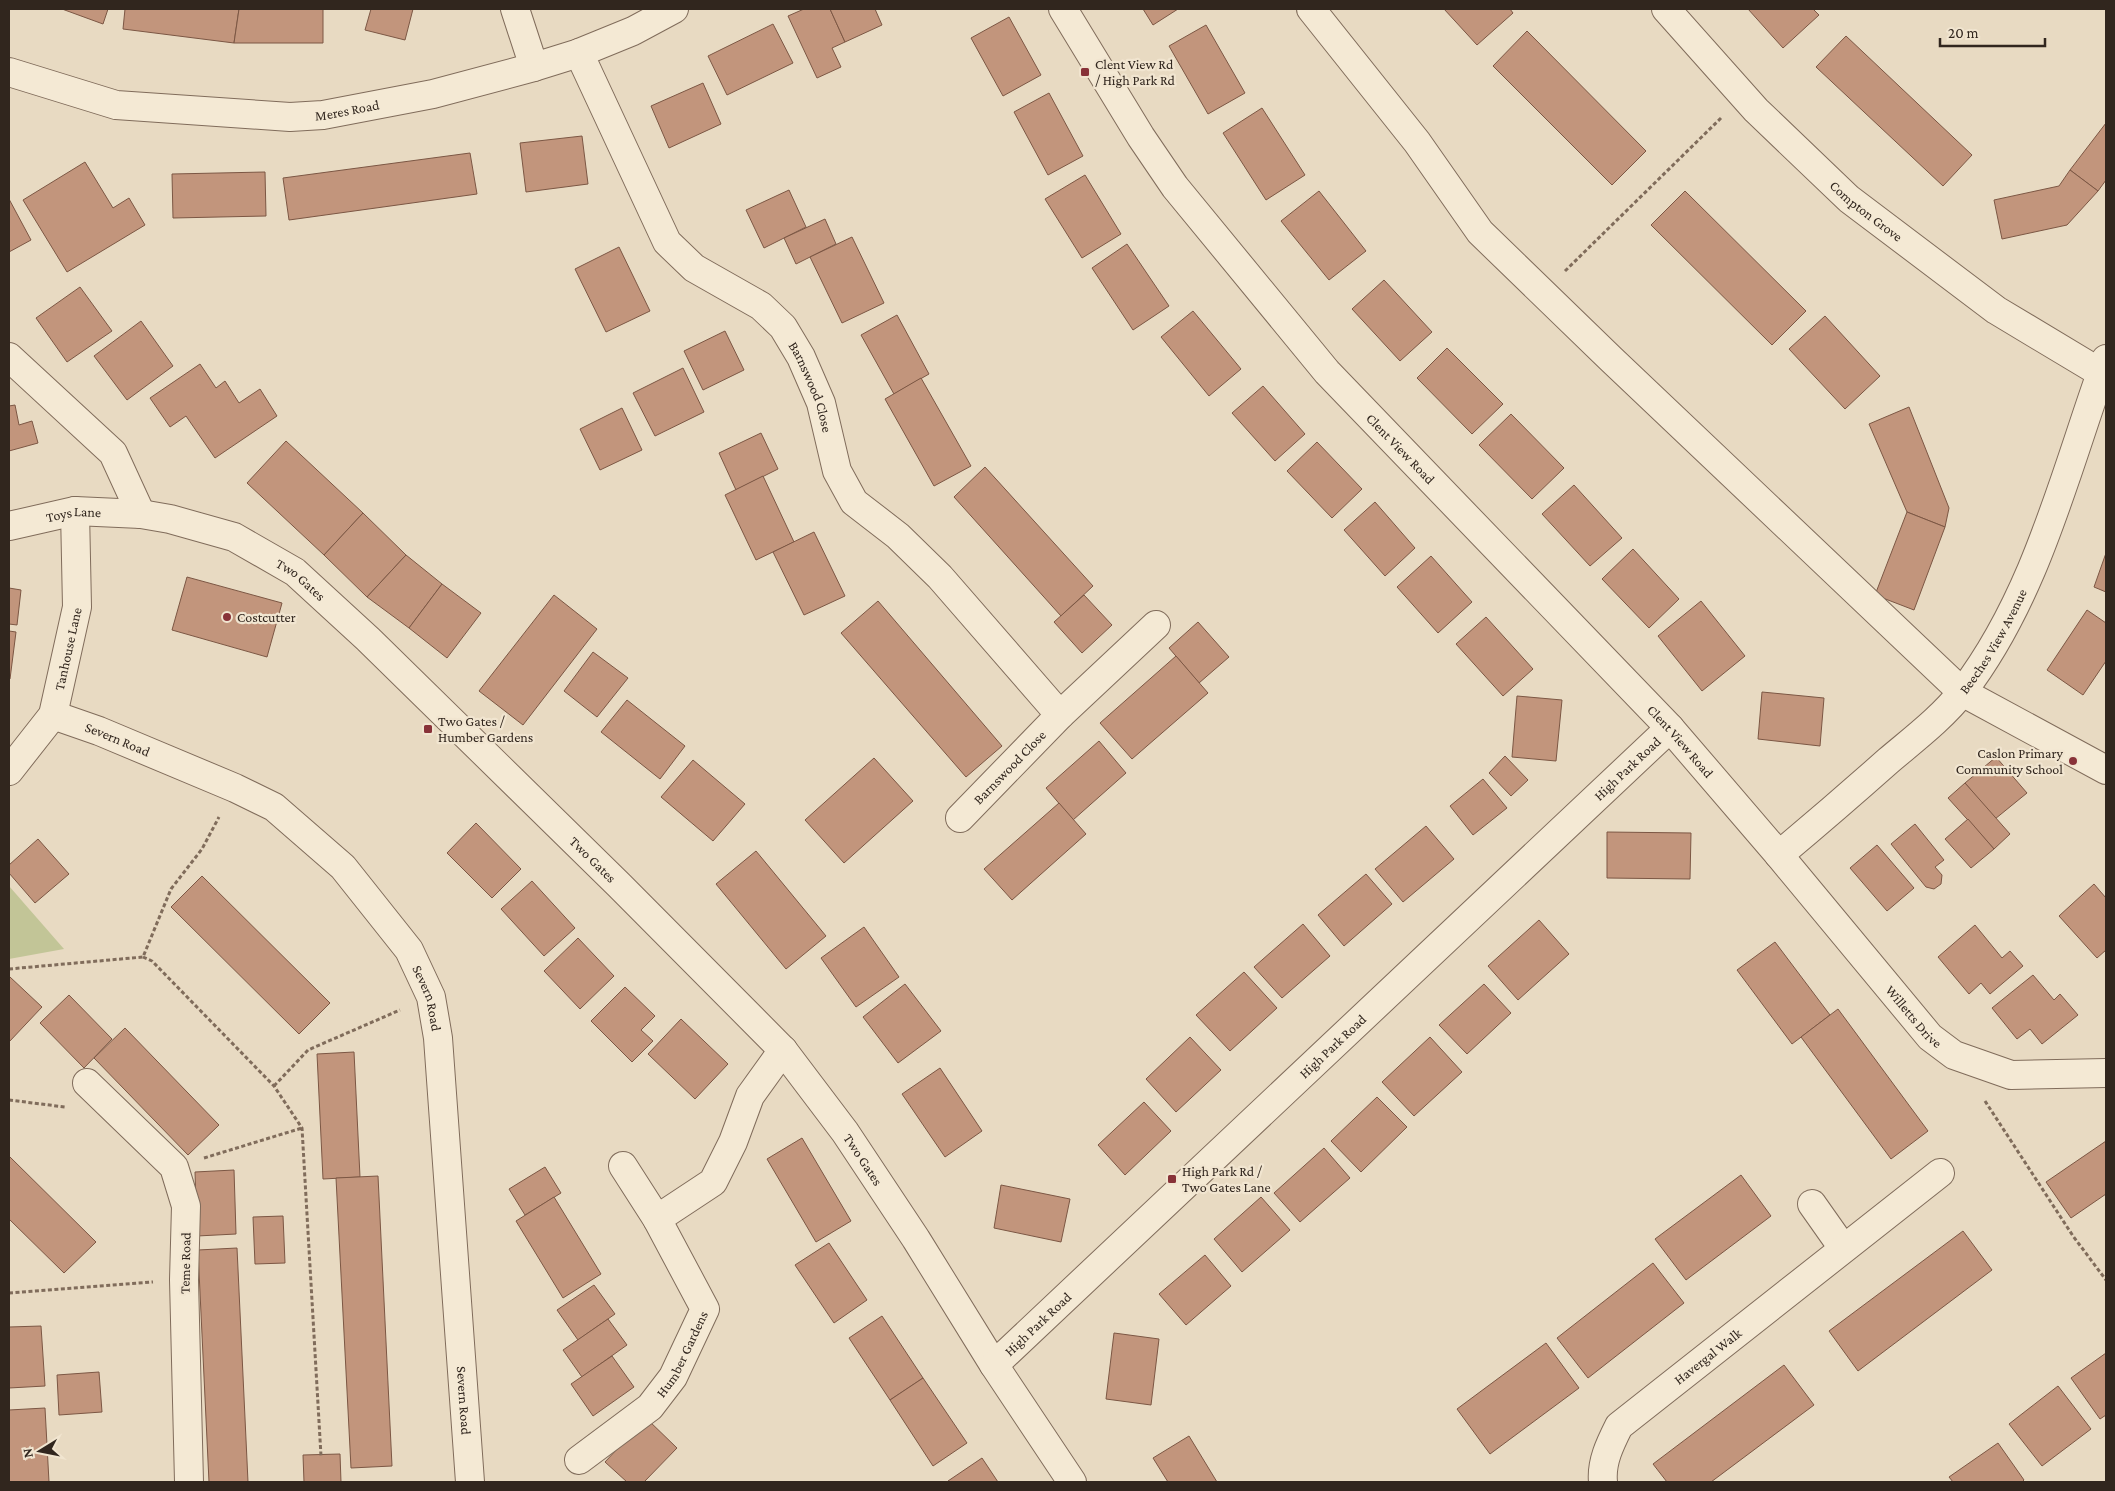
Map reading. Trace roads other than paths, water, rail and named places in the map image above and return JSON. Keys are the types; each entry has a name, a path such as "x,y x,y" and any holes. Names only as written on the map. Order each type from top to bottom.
{"street":[{"path":"515,9 534,67"},
{"name":"Meres Road","path":"9,72 116,104 290,117 323,115 433,94 534,67 579,53 633,31 674,9"},
{"name":"Clent View Road","path":"1063,9 1141,137 1175,187 1327,372 1670,728 1779,855"},
{"path":"1311,9 1417,142 1480,232 1543,293 1962,692 2106,770"},
{"name":"Compton Grove","path":"1666,9 1744,95 1849,199 1996,310 2104,366"},
{"name":"Barnswood Close","path":"579,53 667,242 694,268 761,306 783,328 801,357 821,403 837,471 854,502 898,536 940,577 1060,715"},
{"path":"9,357 113,453 141,514"},
{"name":"Beeches View Avenue","path":"1779,855 1933,723 1962,692 1988,654 2020,599 2065,481 2104,366"},
{"name":"Toys Lane","path":"9,526 75,511 141,514"},
{"name":"Tanhouse Lane","path":"9,771 53,715 77,607 75,511"},
{"name":"Two Gates","path":"141,514 170,519 234,537 296,572 382,653 783,1050 845,1132 916,1239 994,1365 1072,1482"},
{"name":"Barnswood Close","path":"960,818 1060,715 1156,625"},
{"name":"Severn Road","path":"53,715 99,731 235,788 274,807 343,867 409,950 431,996 438,1038 470,1482"},
{"name":"High Park Road","path":"994,1365 1670,728"},
{"name":"Willetts Drive","path":"1779,855 1930,1037 1954,1055 2012,1075 2106,1073"},
{"path":"657,1219 713,1182 733,1142 750,1096 783,1050"},
{"name":"Teme Road","path":"87,1083 174,1167 186,1206 184,1280 189,1482"},
{"name":"Humber Gardens","path":"579,1460 650,1407 673,1377 705,1309 657,1219 623,1166"},
{"name":"Havergal Walk","path":"1603,1482 1602,1473 1608,1447 1619,1426 1940,1173"},
{"path":"1812,1204 1843,1248"}],"place":[{"name":"Clent View Rd / High Park Rd","path":"1085,72"},
{"name":"Costcutter","path":"227,617"},
{"name":"Two Gates / Humber Gardens","path":"428,729"},
{"name":"Caslon Primary Community School","path":"2073,761"},
{"name":"High Park Rd / Two Gates Lane","path":"1172,1179"}]}
